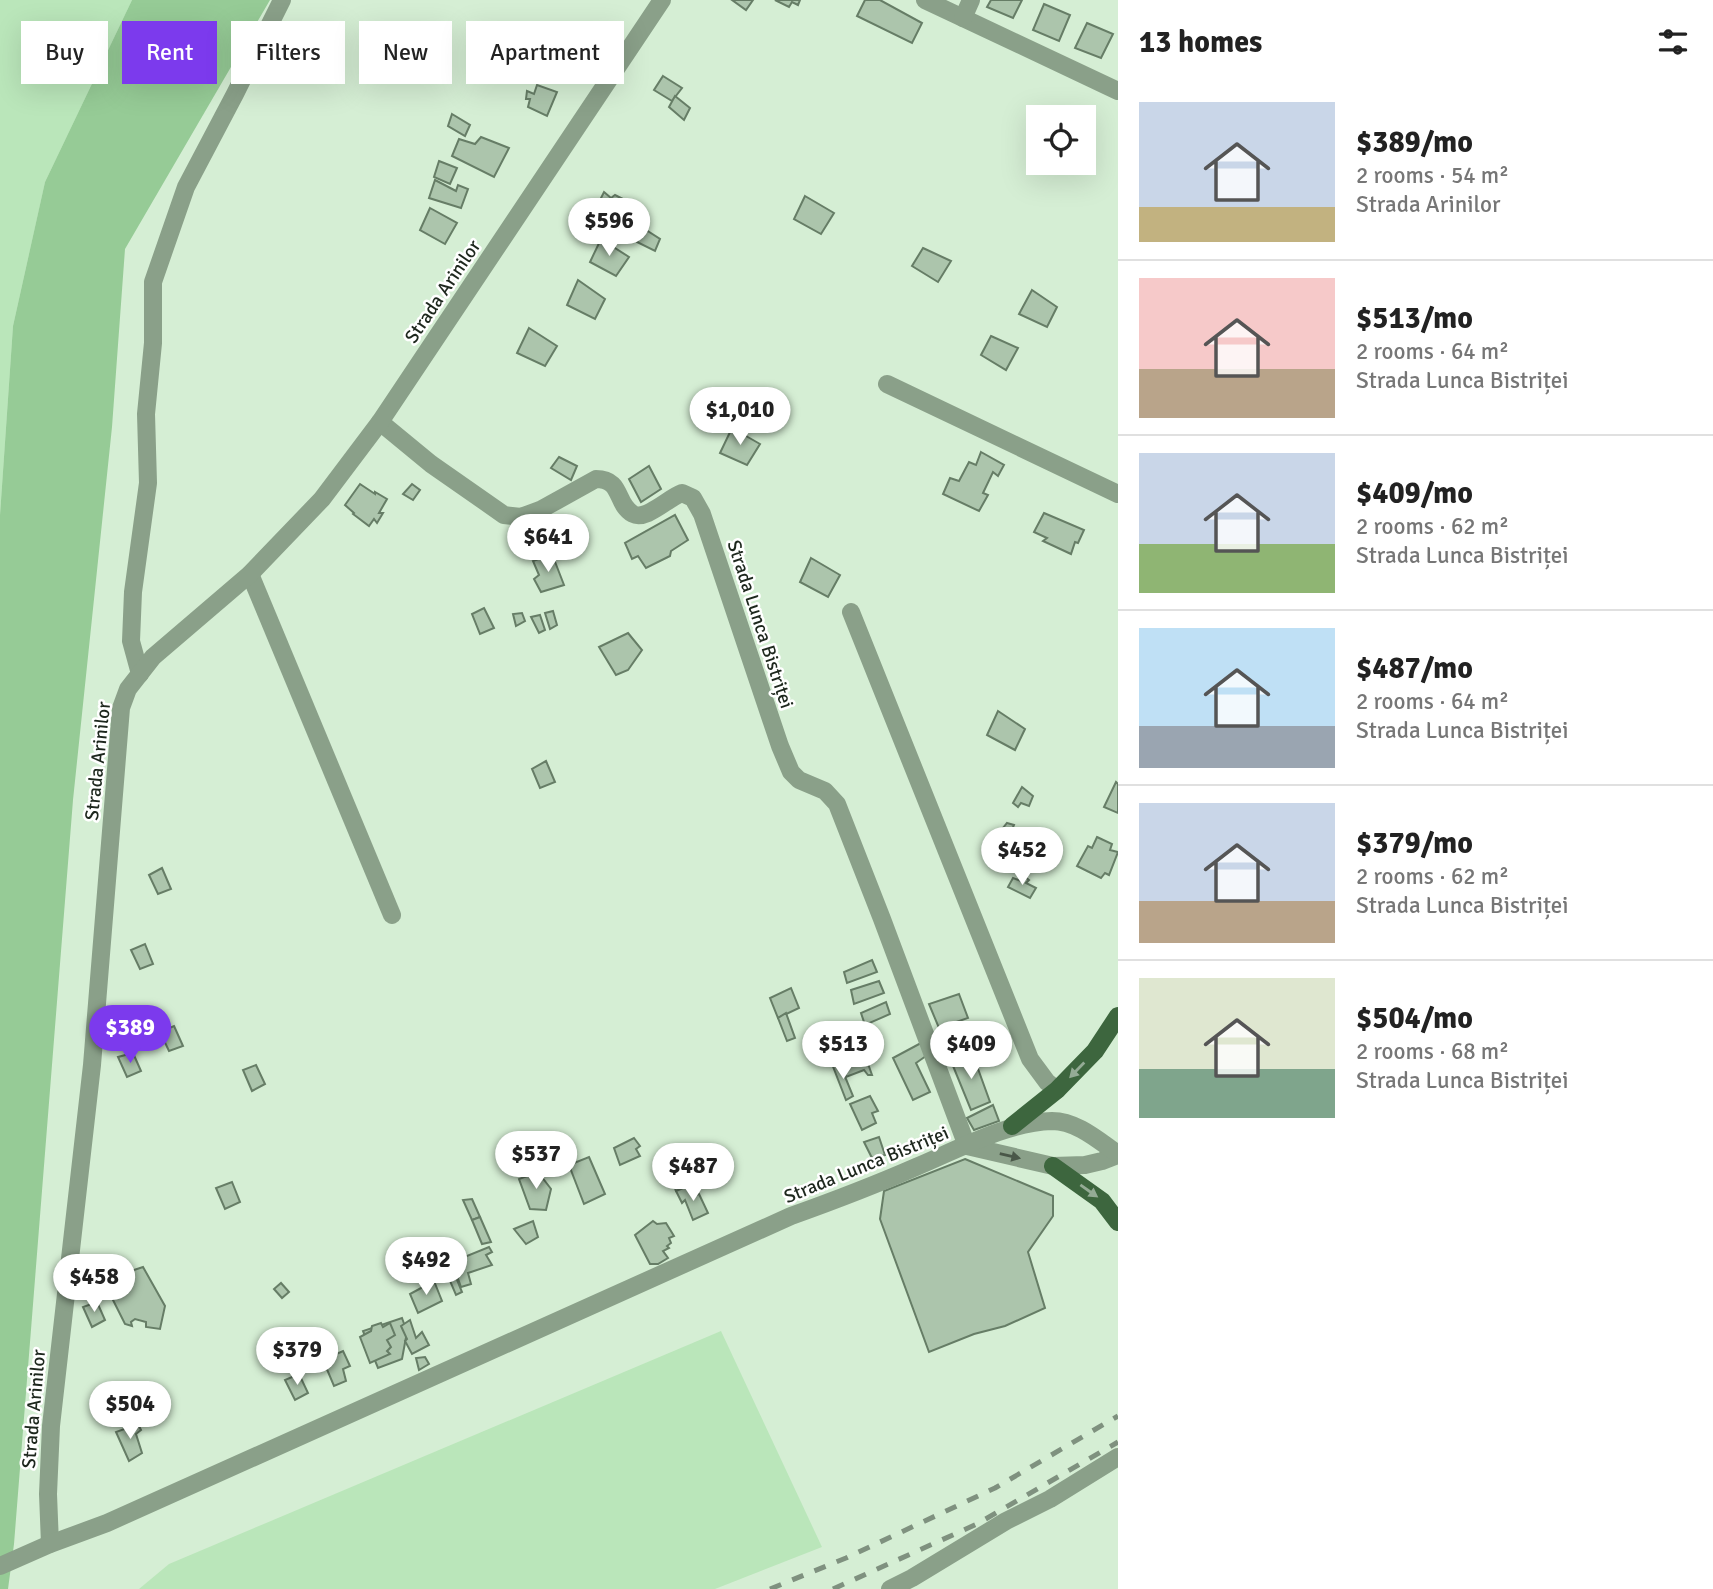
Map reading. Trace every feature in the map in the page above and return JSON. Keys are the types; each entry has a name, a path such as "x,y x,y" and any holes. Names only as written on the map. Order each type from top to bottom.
{"main road":[{"path":"1012,1126 1057,1090 1095,1051 1118,1016"},
{"path":"1053,1166 1102,1201 1118,1222"}],"street":[{"path":"140,674 131,641 133,592 148,483 146,414 153,343 153,282 186,187 282,0"},
{"name":"Strada Arinilor","path":"50,1544 48,1494 51,1426 92,1065 121,708 128,689 153,657 250,574 322,499 380,422 662,0"},
{"path":"925,0 1118,91"},
{"path":"963,18 971,0"},
{"path":"887,384 1118,494"},
{"name":"Strada Lunca Bistriței","path":"0,1566 107,1523 791,1216 967,1146 837,804 825,791 799,780 792,772 780,746 702,514 693,498 682,493 675,495 643,516 638,516 631,513 613,484 606,479 596,479 540,510 521,517 504,515 431,464 380,422"},
{"path":"250,574 392,915"},
{"path":"851,612 1030,1059 1047,1082 1057,1090"},
{"path":"967,1146 1012,1126 1054,1121 1087,1133 1118,1155"},
{"path":"967,1146 1053,1166 1085,1165 1118,1155"},
{"path":"890,1589 987,1531 1050,1499 1118,1457"}],"shaded area":[{"path":"0,0 132,0 108,50 108,21 21,21 21,84 92,84 45,182 13,326 0,515"},
{"path":"132,0 270,0 258,21 231,21 231,67 125,249 112,427 73,800 14,1544 8,1589 0,1589 0,515 13,326 45,182 92,84 108,84 108,50"},
{"path":"721,1331 822,1547 715,1589 139,1589 169,1564"}],"building":[{"path":"732,0 753,0 746,10"},
{"path":"775,0 800,0 798,5 792,2 789,7"},
{"path":"865,0 880,0 922,23 912,43 857,16"},
{"path":"991,0 1022,0 1013,18 987,7"},
{"path":"1044,4 1070,15 1059,41 1033,30"},
{"path":"1087,23 1113,34 1101,58 1075,48"},
{"path":"663,76 682,88 672,101 654,90"},
{"path":"537,85 557,92 547,116 528,107 530,99 526,99 527,91 534,94"},
{"path":"675,96 690,108 684,120 669,107"},
{"path":"452,114 470,125 465,136 448,126"},
{"path":"481,137 509,148 494,177 452,156 459,139 475,144"},
{"path":"439,161 457,168 450,184 434,177"},
{"path":"435,180 456,191 458,185 468,189 461,208 429,198"},
{"path":"604,192 611,198 615,195 629,202 623,215 621,233 591,218"},
{"path":"805,196 834,213 821,234 794,219"},
{"path":"430,208 457,223 445,244 420,230"},
{"path":"643,228 660,239 655,251 637,242"},
{"path":"601,239 629,257 616,276 590,262"},
{"path":"923,248 951,261 938,282 912,266"},
{"path":"578,280 605,299 595,319 567,305"},
{"path":"1032,290 1057,307 1047,327 1019,314"},
{"path":"529,328 557,346 545,366 517,353"},
{"path":"991,336 1018,348 1006,370 981,355"},
{"path":"732,428 760,444 747,465 720,453"},
{"path":"981,452 1004,465 998,476 993,472 983,493 988,495 979,511 943,494 950,478 959,481 969,462 976,465"},
{"path":"559,457 577,466 571,480 551,468"},
{"path":"649,466 661,489 641,502 629,479"},
{"path":"360,484 387,499 377,523 374,519 369,526 345,505"},
{"path":"412,484 420,490 413,500 403,494"},
{"path":"1044,513 1084,530 1078,543 1075,542 1071,554 1043,541 1047,538 1034,532"},
{"path":"675,515 688,540 671,551 670,556 646,568 638,556 632,559 625,543"},
{"path":"552,554 564,585 541,592 534,579 539,575 533,561"},
{"path":"811,558 840,575 828,597 800,582"},
{"path":"484,608 494,628 480,634 472,614"},
{"path":"553,611 557,625 550,629 545,613"},
{"path":"522,613 525,621 516,626 513,614"},
{"path":"540,615 545,630 539,633 531,617"},
{"path":"628,633 642,650 628,670 616,675 599,647"},
{"path":"998,711 1025,729 1015,750 987,735"},
{"path":"546,761 555,782 540,788 532,769"},
{"path":"1116,782 1118,784 1118,813 1104,807"},
{"path":"1022,787 1033,796 1029,806 1021,803 1018,807 1013,803"},
{"path":"1007,823 1014,825 1009,837 999,833"},
{"path":"1097,837 1112,844 1110,850 1118,852 1109,875 1105,873 1101,878 1077,866 1088,846 1092,848"},
{"path":"162,868 171,889 158,894 149,875"},
{"path":"1024,876 1029,880 1026,883 1036,888 1030,898 1008,887 1013,878 1021,881"},
{"path":"145,944 153,964 140,969 131,950"},
{"path":"872,960 877,972 847,983 844,972"},
{"path":"879,981 884,993 854,1004 851,990"},
{"path":"791,988 799,1008 778,1018 770,998"},
{"path":"959,994 968,1018 939,1028 929,1004"},
{"path":"886,1002 890,1014 865,1025 861,1013"},
{"path":"786,1013 795,1038 787,1041 778,1018"},
{"path":"174,1026 183,1046 169,1051 160,1032"},
{"path":"921,1043 926,1056 916,1063 930,1092 913,1100 893,1058"},
{"path":"966,1047 969,1054 949,1063 946,1055"},
{"path":"133,1053 141,1071 127,1077 118,1057"},
{"path":"973,1055 990,1102 971,1110 951,1061"},
{"path":"866,1058 872,1075 868,1075 864,1070 846,1077 843,1067"},
{"path":"839,1062 853,1096 846,1100 832,1064"},
{"path":"256,1065 265,1084 252,1091 243,1070"},
{"path":"870,1096 878,1111 872,1113 876,1123 862,1130 850,1104"},
{"path":"993,1105 999,1121 974,1130 967,1118"},
{"path":"879,1137 885,1155 872,1158 864,1142"},
{"path":"634,1138 640,1146 636,1149 640,1156 620,1165 614,1148"},
{"path":"589,1157 605,1194 584,1204 569,1165"},
{"path":"965,1159 1053,1196 1053,1216 1028,1252 1045,1308 1005,1326 974,1334 929,1352 880,1219 884,1191"},
{"path":"538,1172 551,1189 546,1210 530,1209 519,1179"},
{"path":"689,1173 694,1184 676,1191 673,1183"},
{"path":"232,1182 240,1202 225,1209 216,1188"},
{"path":"690,1185 692,1196 699,1194 708,1213 693,1220 685,1200 682,1203 676,1191"},
{"path":"472,1199 480,1217 472,1220 463,1200"},
{"path":"480,1217 491,1242 482,1244 472,1220"},
{"path":"533,1221 538,1237 526,1244 514,1229"},
{"path":"653,1221 657,1224 666,1223 674,1236 669,1238 669,1248 663,1251 668,1258 658,1264 650,1264 635,1235"},
{"path":"489,1247 492,1252 486,1255 492,1265 468,1273 471,1284 461,1287 452,1262"},
{"path":"449,1260 462,1292 456,1295 442,1262"},
{"path":"129,1264 131,1271 143,1267 165,1306 160,1329 146,1327 146,1322 135,1319 131,1322 132,1326 125,1324 112,1298 116,1292 110,1290 103,1279"},
{"path":"434,1281 442,1301 418,1313 410,1294"},
{"path":"281,1283 289,1292 282,1298 274,1289"},
{"path":"97,1302 105,1320 92,1327 83,1307"},
{"path":"402,1318 407,1332 402,1359 378,1368 363,1331"},
{"path":"410,1320 416,1338 422,1332 429,1345 412,1354 401,1326"},
{"path":"381,1323 383,1327 390,1323 395,1335 387,1340 391,1347 387,1351 390,1354 370,1363 360,1337 371,1331 372,1326"},
{"path":"343,1351 350,1366 343,1369 346,1381 334,1386 323,1360"},
{"path":"425,1357 429,1364 419,1370 416,1358"},
{"path":"299,1374 308,1393 295,1400 285,1380"},
{"path":"138,1424 141,1430 136,1434 142,1453 129,1461 116,1432"}],"railway":[{"path":"770,1589 846,1558 995,1488 1118,1416"},
{"path":"833,1589 977,1524 1118,1442"}]}
